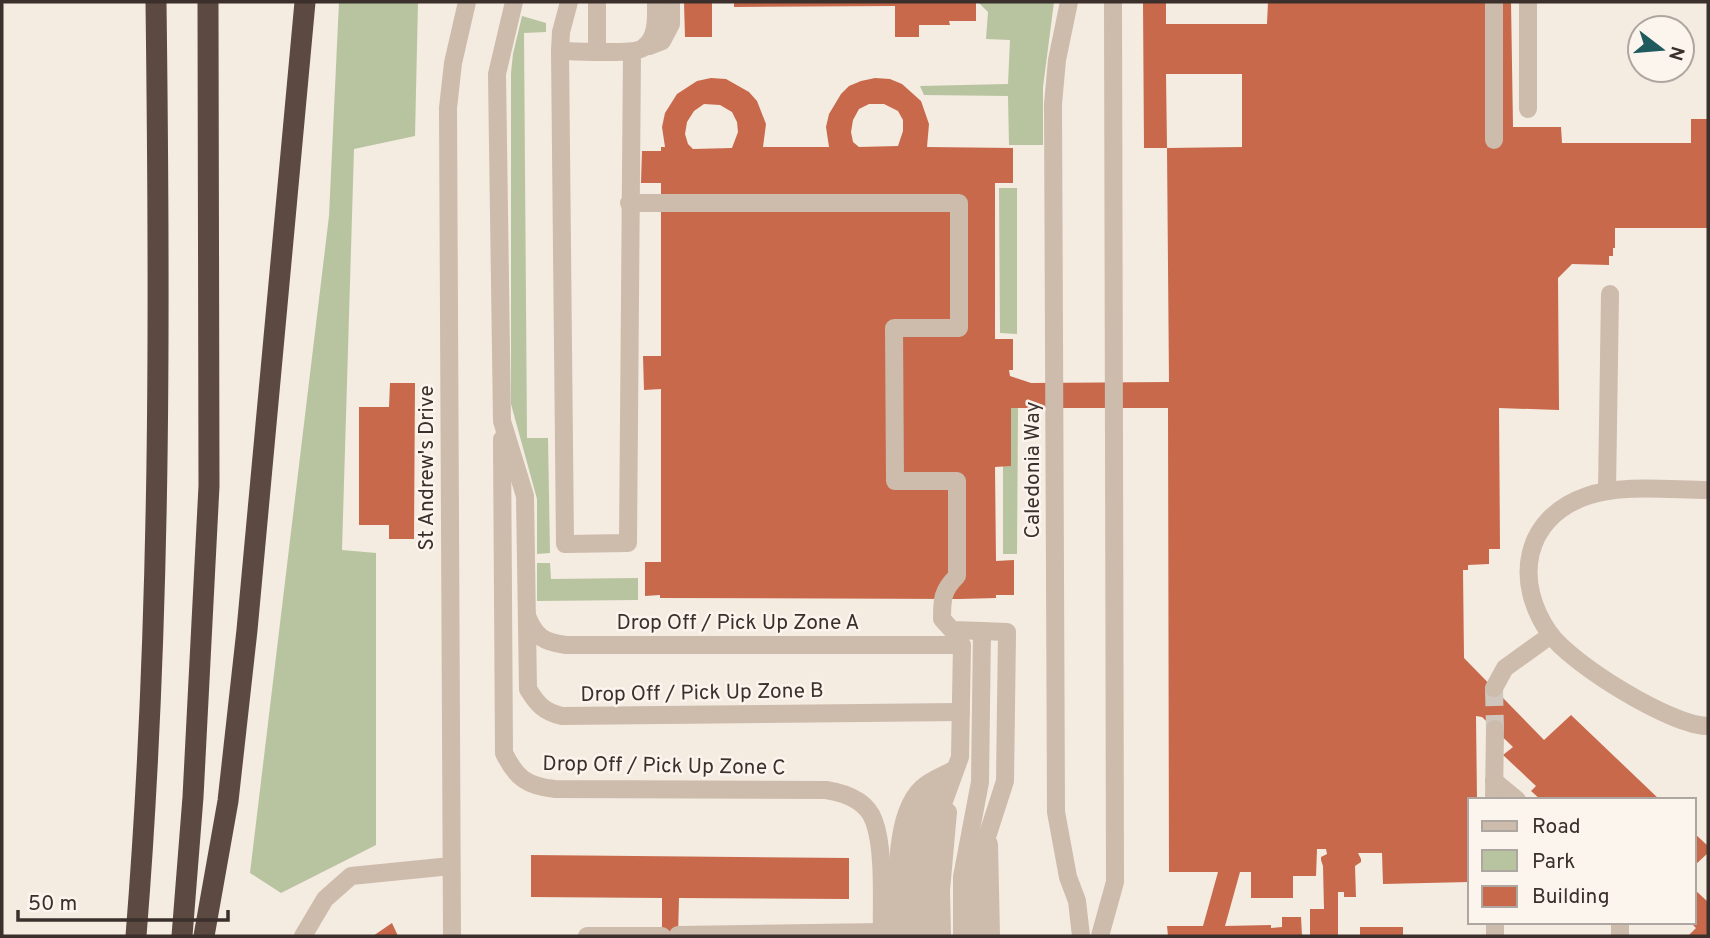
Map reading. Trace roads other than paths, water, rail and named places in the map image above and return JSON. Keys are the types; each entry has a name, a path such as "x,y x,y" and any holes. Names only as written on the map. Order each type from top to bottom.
{"highway":[{"path":"143,2 159,219"},
{"path":"136,936 147,799 154,654 159,219 156,2"},
{"path":"182,936 193,797 209,486 208,2"},
{"path":"204,936 228,801 247,631 305,2"}],"street":[{"name":"St Andrew's Drive","path":"452,936 448,108 458,34 467,2"},
{"name":"Drop Off / Pick Up Zone C","path":"514,2 497,74 504,753 513,771 539,788 826,790 844,793 861,803 874,820 880,850 888,935"},
{"path":"569,2 561,32 560,51 565,544 628,543 629,203 637,50 645,2"},
{"path":"597,2 597,52"},
{"path":"637,50 653,37 656,2"},
{"path":"560,51 637,50 662,41 671,24 671,2"},
{"name":"Caledonia Way","path":"1069,2 1057,60 1053,104 1056,813 1068,877 1077,901 1081,936"},
{"path":"1100,936 1115,881 1113,2"},
{"path":"1494,2 1494,140"},
{"path":"1528,2 1528,109"},
{"path":"629,203 959,203 959,328 894,328 895,481 957,481 957,576 946,588 942,601 942,619 953,630 1007,632 1005,781 976,868 976,936"},
{"path":"1607,490 1610,294"},
{"name":"Drop Off / Pick Up Zone B","path":"502,421 525,496 528,689 538,705 549,713 562,716 961,712"},
{"path":"1708,490 1607,490 1562,507 1543,525 1532,544 1527,565 1535,606 1551,635 1584,665 1663,713 1682,721 1708,726"},
{"name":"Drop Off / Pick Up Zone A","path":"527,616 534,631 549,643 566,645 962,645 961,712"},
{"path":"962,936 962,877 980,782 982,631"},
{"path":"1494,688 1505,668 1551,635"},
{"path":"929,936 931,837 960,757 961,712"},
{"path":"1494,729 1494,791 1512,798"},
{"path":"678,935 888,935 898,893 901,840 908,810 922,789 953,775"},
{"path":"915,936 916,848 919,825 932,802 953,775"},
{"path":"942,936 941,890 953,775"},
{"path":"988,830 991,936"},
{"path":"303,936 325,899 351,876 451,866"},
{"path":"587,936 662,936"}],"tunnel":[{"path":"1494,688 1495,729"}]}
